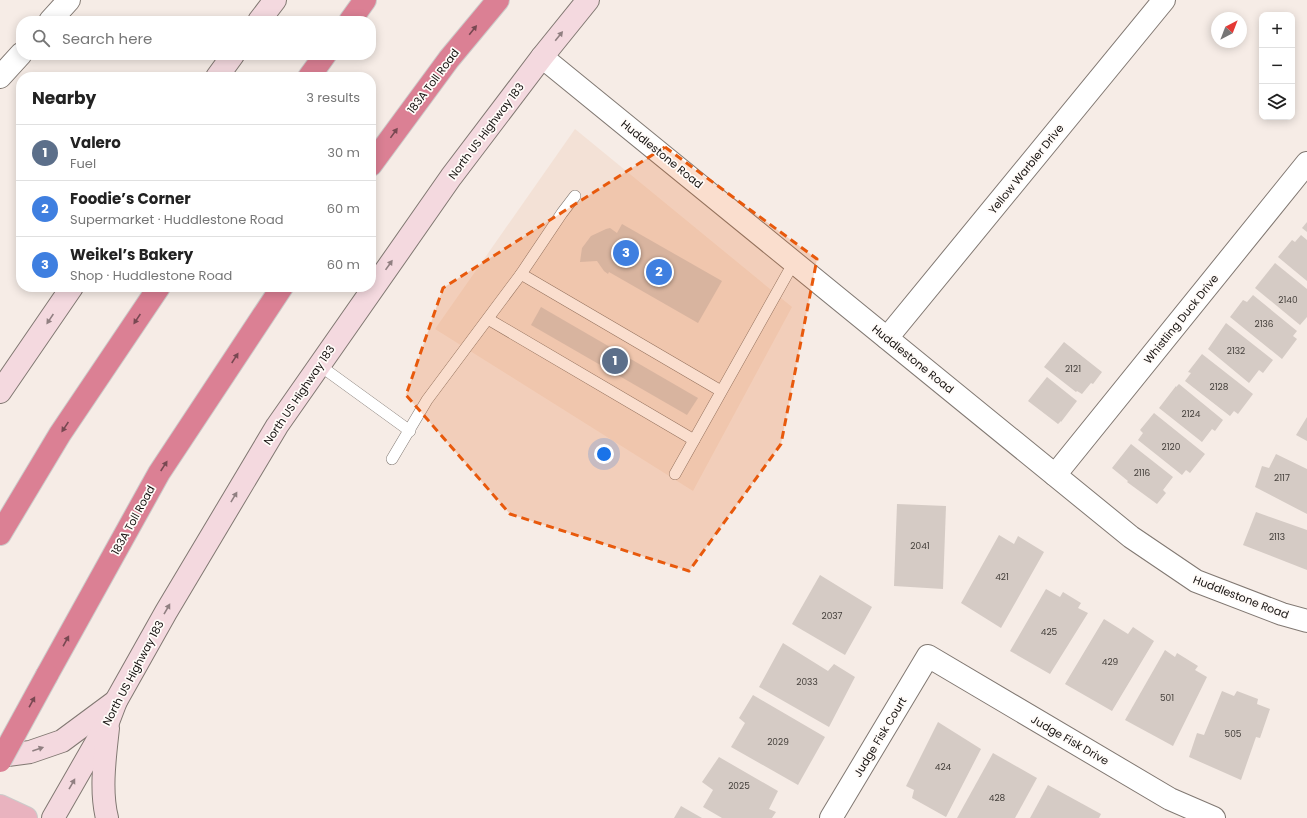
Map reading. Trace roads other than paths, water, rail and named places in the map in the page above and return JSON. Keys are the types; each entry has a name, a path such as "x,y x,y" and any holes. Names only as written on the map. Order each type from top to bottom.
{"highway":[{"path":"354,16 365,0"},
{"name":"183A Toll Road","path":"376,158 449,59 498,0"},
{"path":"313,72 321,60"},
{"path":"0,534 60,434 156,292"},
{"name":"183A Toll Road","path":"0,761 159,473 279,292"}],"main road":[{"path":"263,16 276,0"},
{"name":"North US Highway 183","path":"376,284 451,177 542,57 588,0"},
{"path":"221,72 230,60"},
{"path":"0,392 69,292"},
{"name":"North US Highway 183","path":"53,818 108,722 116,701 166,612 269,439 370,292"},
{"path":"0,756 30,752 62,742 116,701"},
{"path":"107,818 104,794 104,770 108,722"},
{"path":"0,806 26,818"}],"street":[{"path":"55,16 69,0"},
{"name":"Yellow Warbler Drive","path":"887,338 1164,0"},
{"name":"Huddlestone Road","path":"542,57 1131,537 1196,581 1282,614 1307,621"},
{"path":"0,77 16,59"},
{"name":"Whistling Duck Drive","path":"1055,475 1307,163"},
{"name":"Judge Fisk Court","path":"831,818 928,656"},
{"name":"Judge Fisk Drive","path":"928,656 1170,799 1214,818"}],"lane":[{"path":"392,460 427,400 521,274 562,212 575,196"},
{"path":"675,474 794,262"},
{"path":"521,274 721,391"},
{"path":"488,319 694,440"},
{"path":"319,365 410,430"}],"place":[{"name":"Weikel’s Bakery","path":"626,253"},
{"name":"Foodie’s Corner","path":"659,272"},
{"name":"Valero","path":"615,361"}]}
